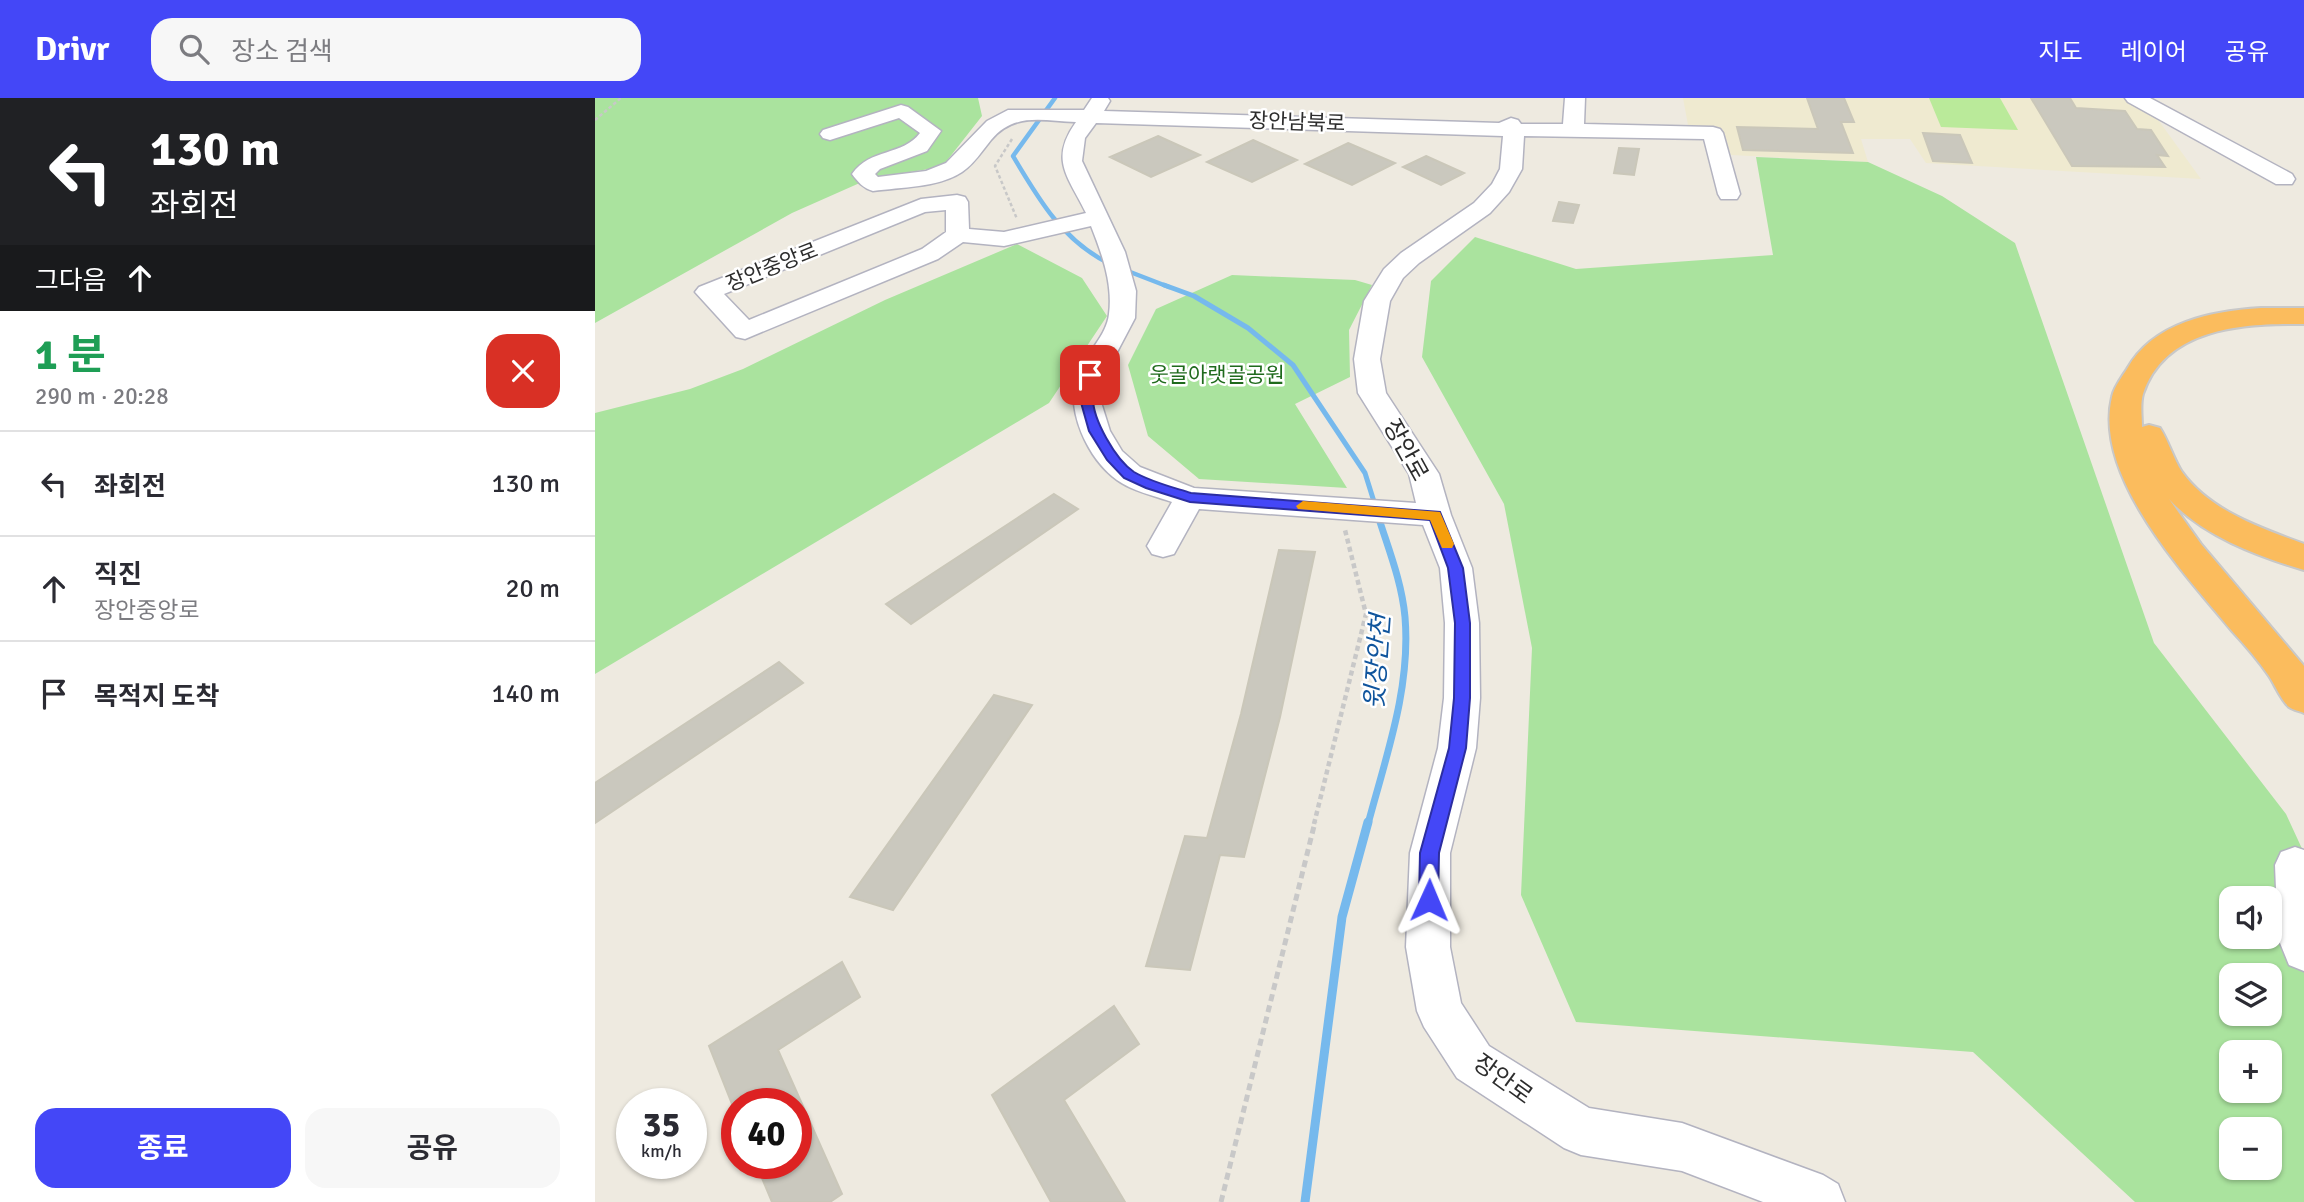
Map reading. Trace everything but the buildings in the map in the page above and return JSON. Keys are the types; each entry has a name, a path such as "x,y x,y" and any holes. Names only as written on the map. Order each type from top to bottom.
{"highway":[{"path":"2304,316 2263,314 2205,323 2159,347 2136,373 2123,413 2132,457 2151,498 2201,572 2270,650 2304,697"},
{"path":"2304,325 2275,324 2223,331 2177,352 2155,380 2144,415 2156,459 2185,497 2236,533 2304,557"}],"street":[{"path":"1154,118 1167,98"},
{"path":"1250,121 1261,98"},
{"path":"1301,122 1310,98"},
{"path":"1573,130 1575,98"},
{"path":"2135,98 2284,179"},
{"path":"1088,110 1075,138 1071,160 1088,220 1112,252 1123,291 1122,318 1090,375 1086,399 1096,431 1111,457 1129,474 1190,498 1423,515"},
{"name":"장안남북로","path":"830,134 901,111 930,131 920,147 872,164 863,174 873,184 934,175 954,168 998,120 1015,114 1088,110 1154,118 1301,122 1355,118 1451,117 1573,130 1713,134 1728,194"},
{"name":"장안로","path":"1514,125 1511,169 1501,187 1482,208 1409,258 1393,274 1377,301 1367,359 1372,393 1424,474 1423,515 1456,568 1462,623 1462,698 1457,748 1430,853 1427,947 1440,1011 1473,1062 1581,1131 1682,1147 1793,1188 1820,1202"},
{"name":"장안중앙로","path":"957,202 958,234 930,254 745,331 708,292 921,206 957,202"},
{"path":"958,234 1003,239 1088,220"},
{"path":"1163,547 1190,498"},
{"path":"2304,868 2295,865 2299,938 2304,950"}],"path":[{"path":"595,120 621,98"},
{"path":"1030,233 995,166 1032,114"},
{"path":"1221,1202 1366,614 1350,510"}],"shaded area":[{"path":"1683,98 2128,98 2151,110 2201,179 1926,163 1910,139 1861,139 1868,162 1731,155 1722,129 1688,125"}],"green space":[{"path":"595,98 978,98 982,116 942,167 871,178 792,213 595,323"},
{"path":"1929,98 2000,98 2018,130 1941,127"},
{"path":"1756,157 1868,162 1942,196 2015,243 2154,643 2286,814 2304,853 2304,1202 2135,1202 1973,1052 1576,1022 1521,895 1532,648 1504,504 1422,357 1431,281 1475,237 1576,269 1773,255"},
{"path":"1017,244 1082,278 1107,316 1049,403 595,674 595,413 690,389 743,369 885,300"},
{"name":"웃골아랫골공원","path":"1232,275 1355,280 1372,285 1349,330 1350,377 1295,404 1347,488 1199,479 1148,436 1128,365 1156,309"}],"waterway":[{"name":"윗장안천","path":"1055,98 1013,156 1054,218 1079,244 1110,264"},
{"name":"윗장안천","path":"1125,270 1169,287"},
{"name":"윗장안천","path":"1164,285 1194,296 1248,328 1293,365 1365,473 1381,524"},
{"name":"윗장안천","path":"1368,824 1401,696 1406,643 1401,593 1380,522"},
{"name":"윗장안천","path":"1305,1202 1342,917 1368,822"}],"slow traffic":[{"path":"1303,506 1435,516 1447,544"}],"route":[{"path":"1090,375 1086,399 1096,431 1111,457 1129,474 1150,485 1190,498 1435,516 1456,568 1462,623 1462,698 1457,748 1430,853 1429,900"}]}
